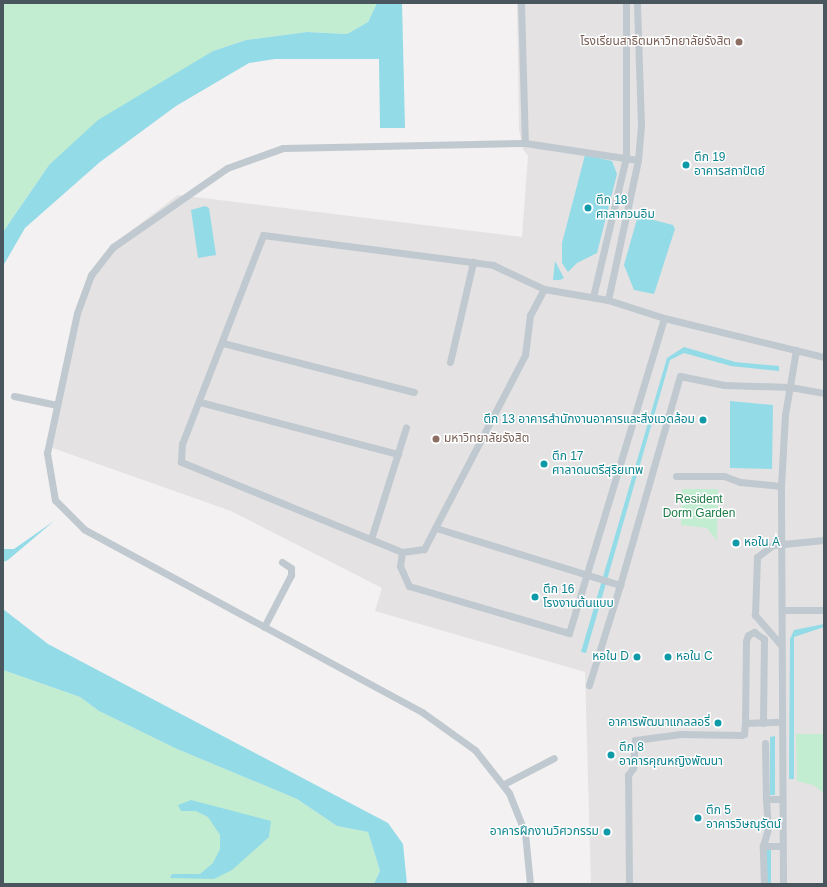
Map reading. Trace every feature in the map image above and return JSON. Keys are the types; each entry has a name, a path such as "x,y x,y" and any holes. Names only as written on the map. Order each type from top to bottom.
{"street":[{"path":"521,3 525,143"},
{"path":"593,297 626,158 626,3"},
{"path":"608,300 638,160 641,124 637,3"},
{"path":"530,884 525,833 504,784 475,750 435,721 264,627 99,539 61,509 51,491 47,469 47,453 80,304 100,262 139,227 227,168 283,148 525,143 638,160"},
{"path":"544,289 530,315 525,354 424,549 402,552 186,466 181,462 180,452 223,343 263,235 494,265 544,289 608,300 664,318 824,357"},
{"path":"450,362 473,262"},
{"path":"402,552 401,571 409,586 564,632 571,629 664,318"},
{"path":"223,343 414,392"},
{"path":"783,884 781,722 782,610 780,544 781,486 790,387 796,350"},
{"path":"589,685 617,584 680,376 724,385 790,387 824,393"},
{"path":"14,396 57,405"},
{"path":"200,402 398,454"},
{"path":"372,539 406,427"},
{"path":"676,476 724,476 740,482 781,486"},
{"path":"436,528 617,584"},
{"path":"781,645 758,623 753,592 759,553 780,544 824,540"},
{"path":"264,627 291,575 291,568 282,562"},
{"path":"782,610 824,610"},
{"path":"628,884 628,775 633,768 635,740 681,734 741,735 745,723 746,641 748,635 754,632 763,636 765,646 763,723"},
{"path":"745,723 781,722"},
{"path":"764,743 768,828 764,846 764,884"},
{"path":"504,784 554,758"},
{"path":"766,799 782,799"},
{"path":"764,846 782,846"}],"shaded area":[{"name":"มหาวิทยาลัยรังสิต","path":"517,3 824,3 824,884 591,884 585,672 375,611 382,588 231,511 47,446 77,309 90,274 112,245 178,195 522,237 528,156 523,149 519,130"}],"green space":[{"path":"3,3 377,3 368,22 347,34 307,32 246,40 213,51 49,165 3,232"},
{"name":"Resident Dorm Garden","path":"682,489 718,489 717,541 707,528 681,525"},
{"path":"3,670 80,697 99,711 177,749 297,799 337,826 368,832 380,871 374,884 3,884"},
{"path":"796,734 824,734 824,793 813,785 797,781"}],"water":[{"path":"377,3 402,3 405,128 380,128 379,59 275,59 249,63 176,106 100,162 25,228 3,266 3,232 49,165 98,120 213,51 246,40 307,32 347,34 368,22"},
{"name":"ตึก 18 ศาลากวนอิม","path":"585,155 612,161 617,174 597,253 577,263 568,272 562,263 562,243"},
{"path":"205,206 209,208 216,255 198,258 191,210"},
{"path":"642,217 673,225 675,229 654,294 634,290 624,265 637,219"},
{"path":"555,261 564,278 560,280 553,280"},
{"path":"684,347 735,362 779,366 779,371 731,366 684,353 670,360 586,653 581,652 667,358"},
{"path":"730,401 773,405 772,469 730,468"},
{"path":"54,521 8,560 3,562 3,549 14,549"},
{"path":"3,609 48,644 388,823 403,844 407,884 374,884 380,871 368,832 337,826 297,799 177,749 99,711 80,697 3,670"},
{"path":"824,624 824,627 794,637 794,779 789,779 790,639 794,630"},
{"path":"775,736 775,795 770,795 770,737"},
{"path":"191,800 271,821 269,837 232,870 214,879 170,878 172,874 200,874 213,863 220,849 220,835 208,817 196,811 181,811 178,805"},
{"path":"766,849 771,849 771,884 766,884"}],"place":[{"name":"โรงเรียนสาธิตมหาวิทยาลัยรังสิต","path":"739,42"},
{"name":"ตึก 19 อาคารสถาปัตย์","path":"686,165"},
{"name":"ตึก 18 ศาลากวนอิม","path":"588,208"},
{"name":"ตึก 13 อาคารสำนักงานอาคารและสิ่งแวดล้อม","path":"703,420"},
{"name":"มหาวิทยาลัยรังสิต","path":"436,439"},
{"name":"ตึก 17 ศาลาดนตรีสุริยเทพ","path":"544,464"},
{"name":"หอใน A","path":"736,543"},
{"name":"ตึก 16 โรงงานต้นแบบ","path":"535,597"},
{"name":"หอใน D","path":"637,657"},
{"name":"หอใน C","path":"668,657"},
{"name":"อาคารพัฒนาแกลลอรี่","path":"718,723"},
{"name":"ตึก 8 อาคารคุณหญิงพัฒนา","path":"611,755"},
{"name":"ตึก 5 อาคารวิษณุรัตน์","path":"698,818"},
{"name":"อาคารฝึกงานวิศวกรรม","path":"607,832"}]}
